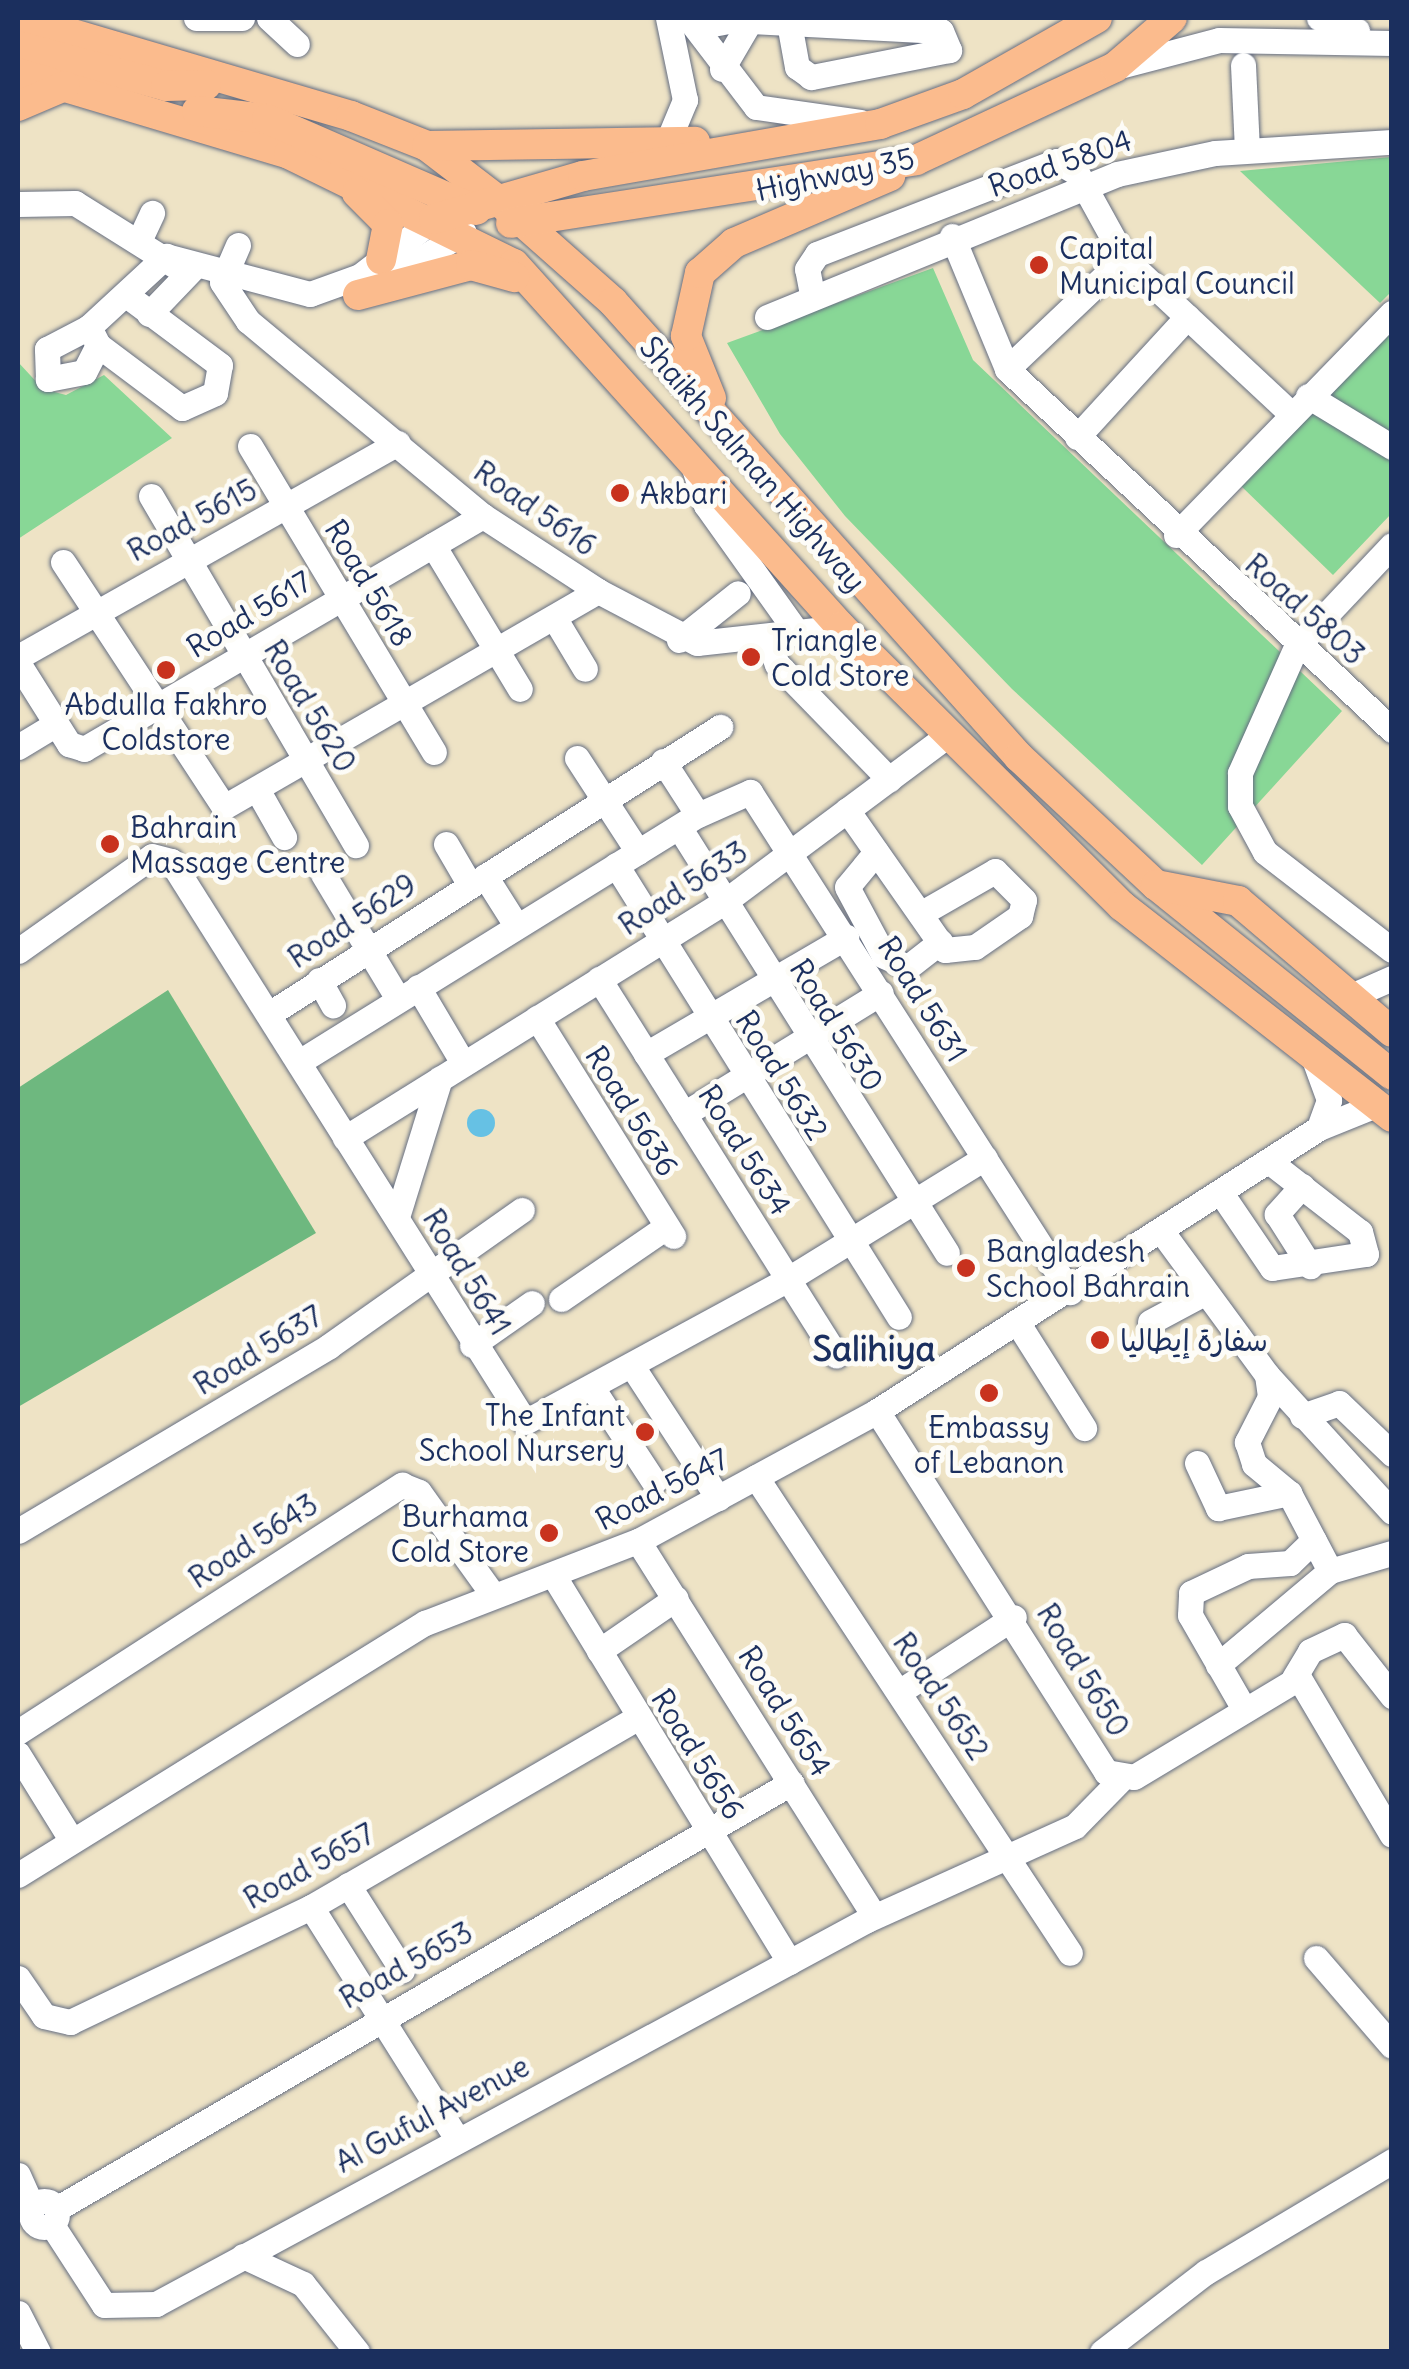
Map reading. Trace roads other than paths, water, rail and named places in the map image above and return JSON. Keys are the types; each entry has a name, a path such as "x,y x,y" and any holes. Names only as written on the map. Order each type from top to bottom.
{"main road":[{"name":"Shaikh Salman Highway","path":"18,18 427,146 500,200 613,302 1006,743 1156,885 1392,1075"},
{"path":"70,18 126,50"},
{"name":"Highway 35","path":"466,220 500,200 880,124 963,94 1096,18"},
{"name":"Highway 35","path":"466,220 523,221 916,160 1115,67 1172,18"},
{"path":"18,46 166,86 229,84"},
{"name":"Shaikh Salman Highway","path":"18,73 176,114 290,154 434,220 466,220 543,294 690,453 840,627 1122,906 1384,1111"},
{"path":"18,106 64,86"},
{"path":"176,114 268,119 466,220"},
{"path":"427,146 793,141"},
{"path":"290,154 382,213 380,259"},
{"path":"739,443 686,336 700,274 734,243 862,192 916,160"},
{"path":"358,295 471,266 543,294"},
{"path":"1156,885 1238,902 1388,1029"}],"street":[{"path":"196,18 242,18"},
{"path":"269,18 298,44"},
{"path":"666,143 685,100 668,18"},
{"path":"1319,18 1392,34"},
{"path":"722,69 750,21"},
{"path":"692,22 750,21 789,23 940,31 949,50 811,78 797,66 789,23"},
{"path":"692,22 722,69 756,108 880,124"},
{"path":"1115,67 1219,40 1392,43"},
{"path":"1243,64 1247,150"},
{"name":"Road 5804","path":"767,317 812,294 952,236 1084,187 1247,150 1392,142"},
{"path":"812,294 807,269 817,254 1046,162 1068,165 1124,258 1187,316 1300,405 1392,447"},
{"path":"18,204 74,203 162,259 286,296 358,295 466,220"},
{"path":"139,241 152,213"},
{"path":"286,296 327,291 434,220"},
{"name":"Road 5803","path":"952,236 964,283 1007,368 1176,535 1392,730"},
{"path":"223,279 238,245"},
{"path":"1007,368 1124,258"},
{"path":"126,294 220,365 222,381 202,404 182,408 93,336 126,294 162,259"},
{"path":"150,314 193,269"},
{"name":"Road 5616","path":"223,279 270,338 482,516 679,640"},
{"path":"270,338 286,296"},
{"path":"1176,535 1392,313"},
{"path":"1077,437 1187,316"},
{"name":"Road 5615","path":"18,660 183,556 286,506 398,443"},
{"name":"Road 5618","path":"250,446 434,752"},
{"path":"690,453 706,505 798,634"},
{"name":"Road 5620","path":"150,496 356,845"},
{"name":"Road 5617","path":"56,724 84,749 482,516"},
{"path":"433,545 520,689"},
{"path":"1392,545 1296,647 1240,773 1240,806 1266,852 1392,950"},
{"path":"63,562 218,806 258,791 598,591"},
{"path":"679,640 738,593"},
{"path":"555,619 585,670"},
{"path":"679,640 767,637 840,627"},
{"path":"767,637 774,660 889,779"},
{"path":"18,660 56,724 18,747"},
{"name":"Road 5629","path":"269,1014 720,727"},
{"name":"Road 5633","path":"346,1138 724,902 794,854 948,735"},
{"path":"577,758 604,800 627,858"},
{"path":"662,761 688,821"},
{"path":"258,791 284,836"},
{"name":"Road 5631","path":"299,1062 688,821 750,792 794,854 1070,1292"},
{"path":"847,810 876,852 920,914 940,942 966,953 1020,916 1024,900 995,871 920,914"},
{"name":"Road 5630","path":"688,821 724,902 805,1039 947,1254"},
{"path":"446,844 516,925"},
{"path":"876,852 846,887 884,956 908,967 940,942"},
{"name":"Road 5641","path":"18,951 161,854 269,1014 472,1345 525,1422 593,1389 788,1280 985,1158"},
{"name":"Road 5632","path":"627,858 662,941 708,1020 899,1317"},
{"path":"324,874 368,948 463,1063"},
{"path":"646,1054 846,937"},
{"path":"1348,998 1392,978"},
{"name":"Road 5634","path":"599,979 836,1356"},
{"path":"319,980 333,1006"},
{"path":"1388,1029 1392,989"},
{"path":"684,1114 882,994"},
{"name":"Road 5636","path":"537,1018 669,1232 561,1299"},
{"path":"1314,1058 1330,1100 1319,1128"},
{"path":"397,1218 440,1078"},
{"name":"Road 5647","path":"18,1874 382,1646 493,1595 555,1578 638,1542 877,1412 1274,1166 1319,1128 1384,1111"},
{"path":"1223,1196 1266,1264 1310,1266 1358,1260 1367,1244 1274,1166"},
{"path":"1302,1186 1277,1214 1310,1266"},
{"name":"Road 5637","path":"18,1532 329,1346 522,1210"},
{"path":"1162,1232 1267,1375 1392,1512"},
{"path":"1150,1322 1204,1293"},
{"path":"472,1345 532,1302"},
{"path":"1019,1325 1084,1428"},
{"path":"632,1366 718,1498"},
{"path":"1267,1375 1270,1397 1248,1450 1288,1493 1330,1572"},
{"path":"593,1389 654,1482"},
{"path":"1302,1416 1339,1403 1392,1454"},
{"name":"Road 5650","path":"877,1412 1014,1617 1106,1772 1120,1779 1294,1678"},
{"path":"1197,1463 1218,1508 1288,1493"},
{"name":"Road 5652","path":"756,1477 1070,1953"},
{"name":"Road 5643","path":"18,1732 402,1484 418,1492 493,1595"},
{"path":"1244,1709 1190,1615 1196,1587 1258,1563 1290,1563 1314,1540"},
{"name":"Road 5654","path":"638,1542 874,1916"},
{"path":"1218,1665 1330,1572 1392,1554"},
{"name":"Road 5656","path":"555,1578 789,1962"},
{"path":"599,1651 676,1598"},
{"path":"900,1692 1014,1617"},
{"path":"1392,1696 1351,1637 1333,1636 1310,1650 1294,1678 1309,1685 1392,1835"},
{"name":"Road 5657","path":"18,1978 44,2016 70,2022 311,1907 637,1718"},
{"path":"18,1754 72,1841"},
{"name":"Al Guful Avenue","path":"18,2175 38,2220 98,2299 117,2310 156,2304 456,2136 874,1916 1012,1860 1097,1812 1120,1779"},
{"name":"Road 5653","path":"38,2220 381,2017 790,1783"},
{"path":"348,1884 402,1970"},
{"path":"311,1907 456,2136"},
{"path":"1316,1958 1392,2046"},
{"path":"1102,2352 1206,2272 1392,2161"},
{"path":"243,2256 303,2284 357,2352"},
{"path":"18,2313 38,2352"}],"water":[{"path":"481,1109 491,1113 495,1123 491,1133 481,1137 471,1133 467,1123 471,1113"}],"place":[{"name":"Capital Municipal Council","path":"1039,265"},
{"name":"Akbari","path":"620,493"},
{"name":"Triangle Cold Store","path":"751,657"},
{"name":"Abdulla Fakhro Coldstore","path":"166,670"},
{"name":"Bahrain Massage Centre","path":"110,844"},
{"name":"Bangladesh School Bahrain","path":"966,1268"},
{"name":"سفارة إيطاليا","path":"1100,1340"},
{"name":"Embassy of Lebanon","path":"989,1393"},
{"name":"The Infant School Nursery","path":"645,1432"},
{"name":"Burhama Cold Store","path":"549,1533"}],"district":[{"name":"Salihiya","path":"874,1348"}]}
